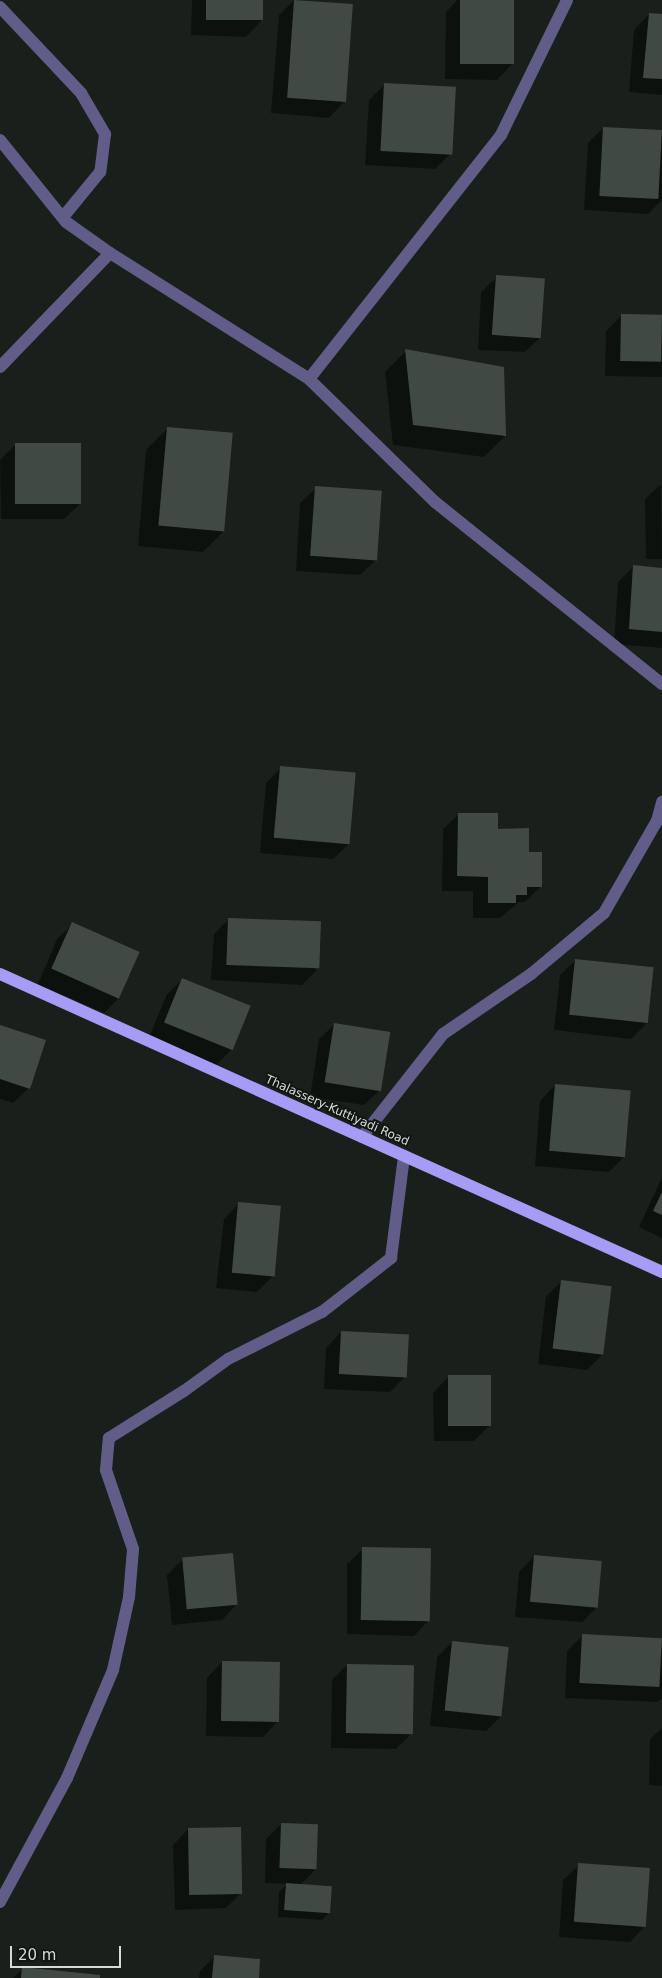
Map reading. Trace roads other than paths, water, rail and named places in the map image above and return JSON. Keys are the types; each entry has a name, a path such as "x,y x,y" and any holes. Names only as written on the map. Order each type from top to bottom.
{"main road":[{"name":"Thalassery-Kuttiyadi Road","path":"0,974 662,1272"}],"street":[{"path":"309,378 501,135 567,0"},
{"path":"0,8 81,93 105,134 100,172 63,217"},
{"path":"0,140 63,217 110,253 309,378 435,502 662,684"},
{"path":"0,367 110,253"},
{"path":"362,1137 443,1034 531,974 604,912 656,821 662,802"},
{"path":"0,1902 67,1778 113,1670 129,1597 133,1549 106,1470 109,1438 184,1391 228,1359 322,1312 391,1258 404,1156"}]}
